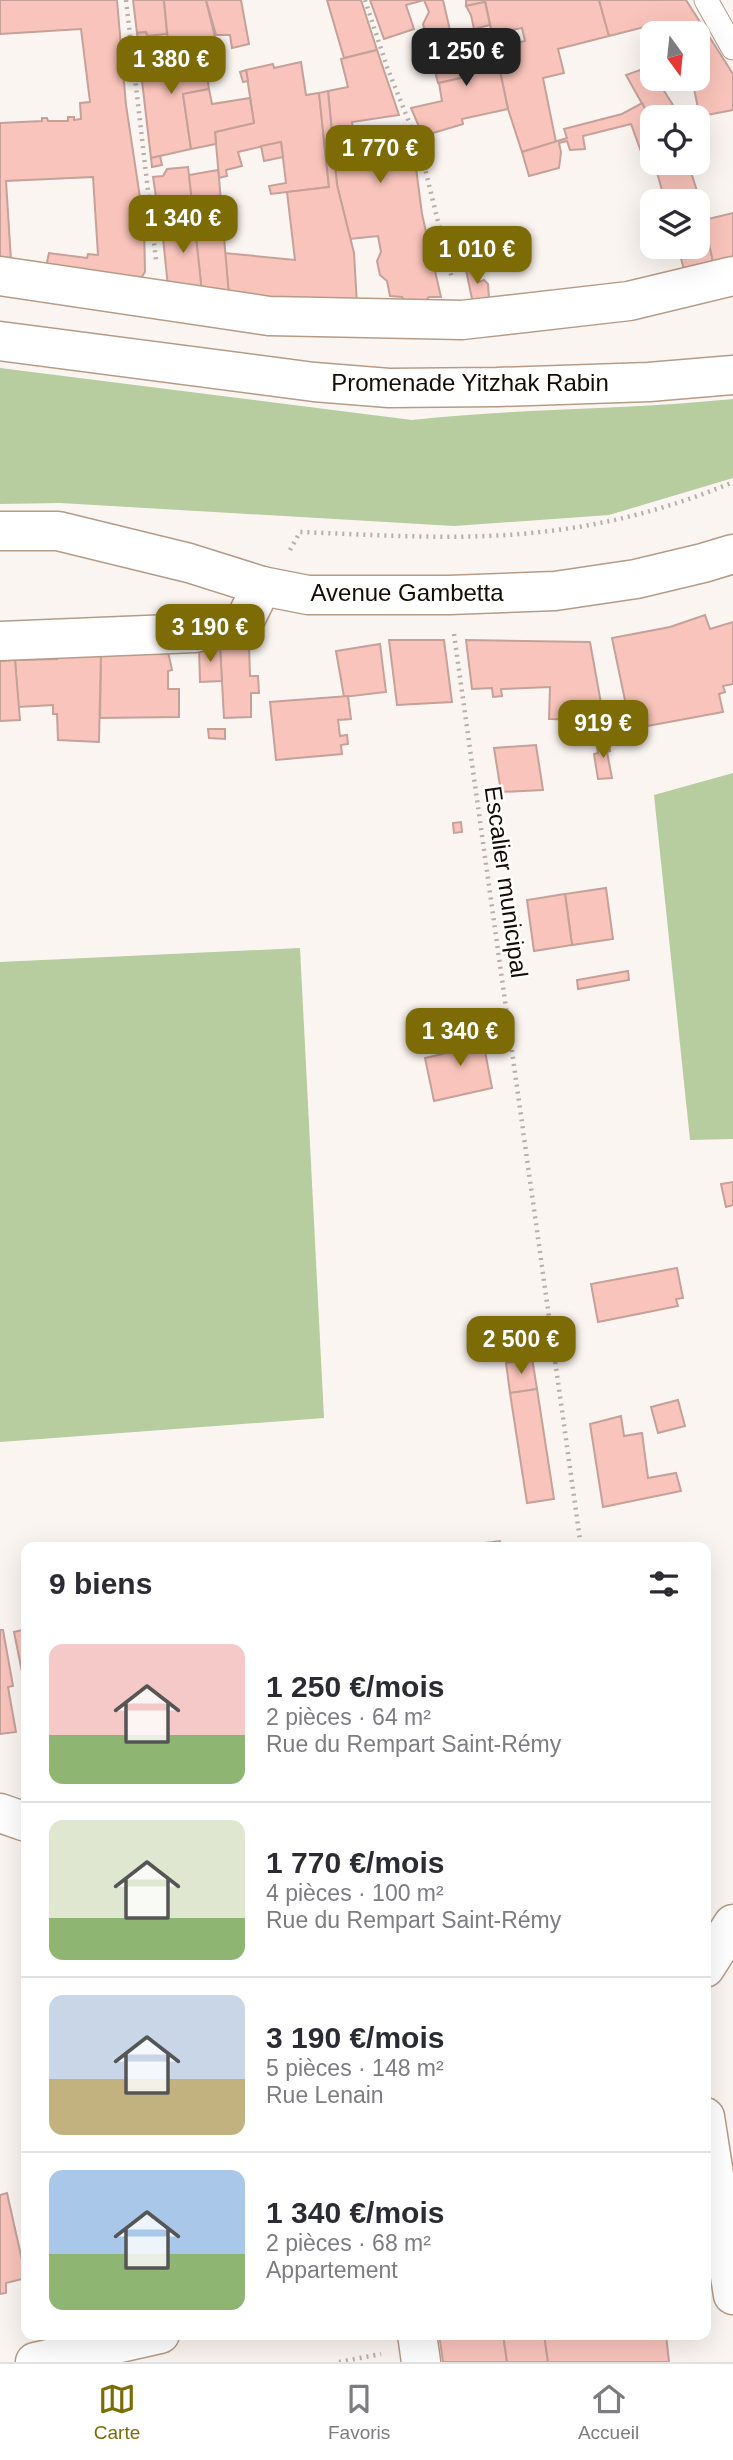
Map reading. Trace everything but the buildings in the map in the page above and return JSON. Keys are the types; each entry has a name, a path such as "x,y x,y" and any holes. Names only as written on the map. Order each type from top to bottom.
{"street":[{"path":"0,276 270,316 462,320 629,301 733,276"},
{"name":"Promenade Yitzhak Rabin","path":"0,341 314,382 389,387 635,383 733,375"},
{"name":"Avenue Gambetta","path":"0,531 58,531 189,563 262,586 308,595 449,595 568,589 636,579 703,564 733,554"},
{"path":"0,641 195,633 244,622 262,586"},
{"path":"0,1813 21,1820"},
{"path":"711,1959 733,1924"},
{"path":"711,2159 733,2295"},
{"path":"35,2362 133,2340"},
{"path":"418,2340 421,2362"}],"lane":[{"path":"706,0 733,48"}],"path":[{"path":"125,0 161,299"},
{"path":"365,0 387,66 421,152 462,320"},
{"path":"308,595 304,572 285,560 300,532 419,536 540,533 643,513 692,499 733,482"},
{"name":"Escalier municipal","path":"449,595 580,1542"}],"green space":[{"path":"0,368 412,420 733,399 733,478 609,515 454,526 60,503 0,504"},
{"path":"733,773 733,1139 690,1140 654,795"},
{"path":"300,948 324,1418 0,1442 0,962"}]}
